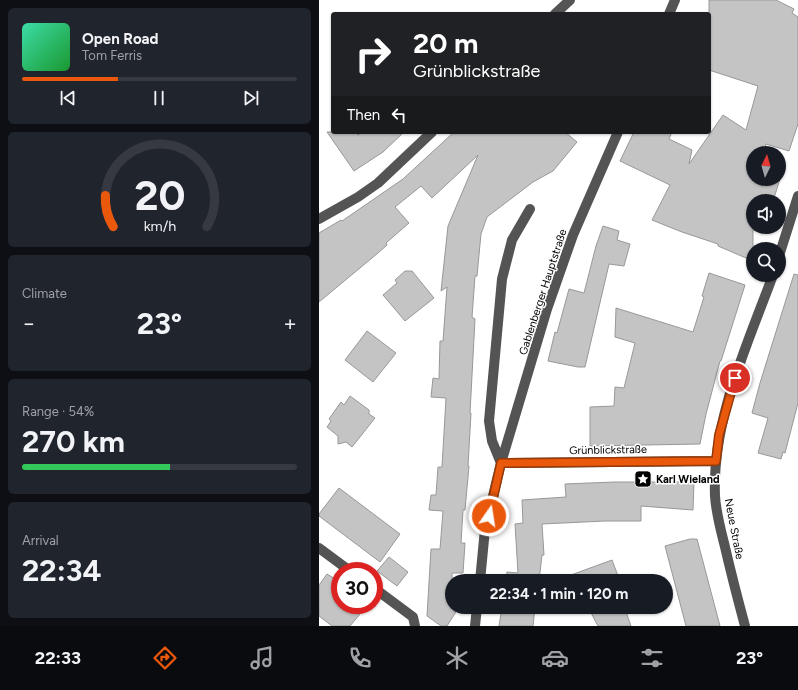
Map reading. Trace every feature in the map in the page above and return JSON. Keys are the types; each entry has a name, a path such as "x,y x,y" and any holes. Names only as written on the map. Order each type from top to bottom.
{"street":[{"path":"557,12 570,0"},
{"path":"670,12 675,0"},
{"path":"319,219 358,197 378,183 430,134"},
{"name":"Gablenberger Hauptstraße","path":"481,574 485,529 501,463 547,309 573,235 617,134"},
{"path":"783,242 798,196"},
{"path":"501,463 492,441 489,422 502,279 512,240 530,210"},
{"name":"Neue Straße","path":"745,626 721,533 715,497 716,461 719,435 735,378 770,282"},
{"name":"Grünblickstraße","path":"501,463 716,461"},
{"path":"319,548 338,562"},
{"path":"383,595 413,617 415,626"},
{"path":"475,626 476,614"}],"building":[{"path":"709,0 776,0 794,9 792,13 798,17 798,124 789,151 786,150 786,146 773,146 766,144 765,146 746,146 746,186 778,186 775,194 746,194 746,234 753,234 753,242 746,242 746,258 718,246 718,244 652,220 670,185 620,161 633,134 671,134 669,139 692,150 689,164 723,115 746,130 758,86 711,71 711,12 709,12"},
{"path":"327,132 331,132 331,134 358,135 402,134 383,152 354,171"},
{"path":"452,134 567,134 577,142 553,171 533,182 487,217 481,234 477,276 475,276 472,317 475,319 469,466 465,510 463,510 461,543 465,543 463,573 445,574 445,614 455,614 447,626 441,626 427,616 431,549 440,549 443,511 429,510 431,495 436,495 438,467 442,467 446,398 431,397 433,378 439,379 440,341 443,341 447,287 441,291 448,226 478,155 432,198 421,186 395,207 409,223 386,243 387,245 378,253 319,302 319,233 341,220 342,221 403,179"},
{"path":"603,226 619,231 617,240 630,244 624,266 609,264 585,367 548,361 555,332 557,333 569,289 584,293 596,246"},
{"path":"405,271 412,271 434,298 405,321 383,295 397,283 395,280"},
{"path":"709,273 745,285 720,361 700,444 590,446 590,407 614,406 615,387 624,388 635,343 615,337 616,308 693,332 704,297 702,296"},
{"path":"794,274 798,275 798,403 785,453 783,452 781,459 758,453 768,418 752,413"},
{"path":"367,331 396,353 373,382 345,360"},
{"path":"350,396 369,410 369,414 375,418 352,447 346,442 338,444 338,436 327,427 331,421 329,419 341,402 344,405"},
{"path":"614,482 694,482 693,510 641,506 641,521 542,524 544,555 542,555 540,574 507,574 507,572 518,573 515,524 523,523 522,500 566,497 565,484"},
{"path":"339,488 400,534 380,562 319,516"},
{"path":"690,539 697,539 720,626 686,626 665,546"},
{"path":"389,557 408,572 397,586 383,576 383,564"},
{"path":"612,560 617,574 574,574"},
{"path":"327,574 331,576 331,614 360,614 350,626 332,626 319,616 319,585"},
{"path":"501,614 534,614 533,626 499,626"},
{"path":"592,614 627,614 631,626 598,626"}],"place":[{"name":"Karl Wieland","path":"643,479"}],"route":[{"path":"489,516 501,463 716,461 719,435 735,378"}]}
